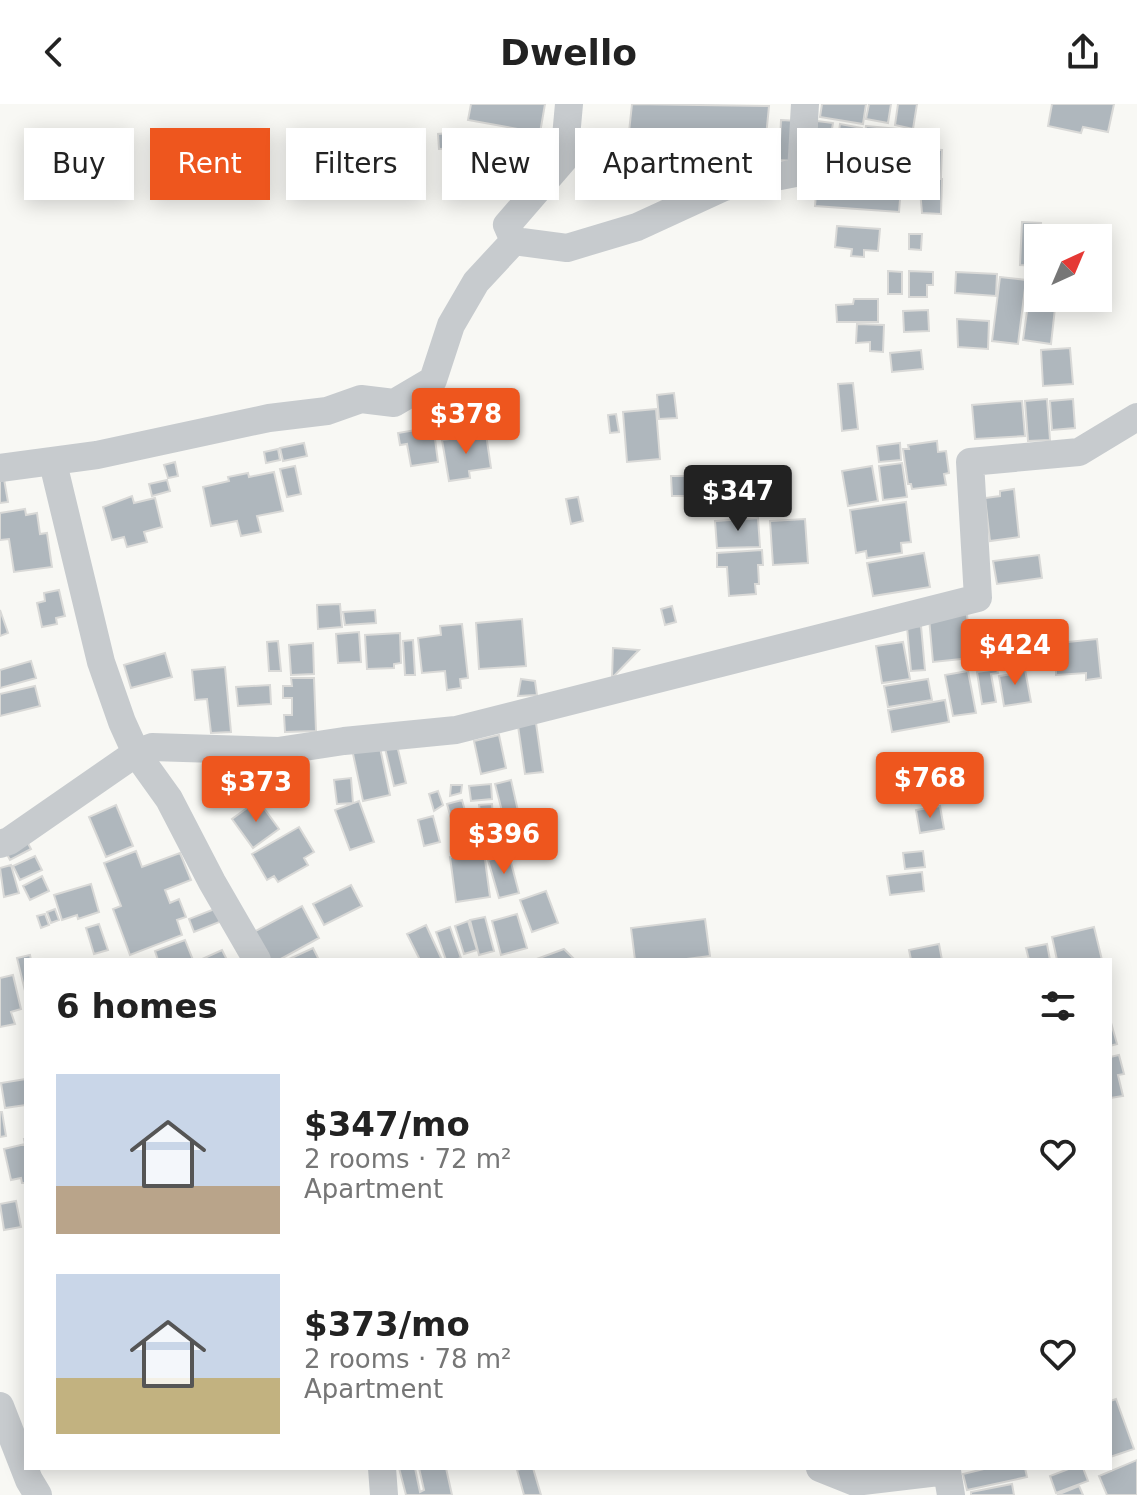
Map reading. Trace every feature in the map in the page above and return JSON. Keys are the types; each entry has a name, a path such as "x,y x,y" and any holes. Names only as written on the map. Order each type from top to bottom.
{"street":[{"path":"514,241 507,225 564,159 569,104"},
{"path":"514,241 567,248 637,227 724,187 801,172 805,104"},
{"path":"0,468 53,463 269,418 327,411 361,399 394,403 433,380 457,314 476,282 514,241"},
{"path":"0,844 9,841 136,753 152,747 278,751 456,730 978,598 970,462 1079,452 1137,417"},
{"path":"53,463 101,662 122,722 136,753 169,799 256,958"},
{"path":"0,1406 24,1467"},
{"path":"25,1470 38,1495"},
{"path":"382,1470 384,1495"},
{"path":"825,1470 855,1482 947,1471 951,1495"}],"building":[{"path":"471,104 545,104 541,128 512,128 468,120"},
{"path":"632,104 769,106 767,128 629,128"},
{"path":"822,104 866,104 863,124 820,117"},
{"path":"869,104 891,104 888,123 866,119"},
{"path":"898,104 917,104 913,128 895,125"},
{"path":"1052,104 1114,104 1108,132 1083,127 1081,133 1048,126"},
{"path":"781,120 798,121 797,161 781,160"},
{"path":"817,121 833,123 832,128 816,128"},
{"path":"840,124 862,128 839,128"},
{"path":"438,134 442,134 442,149 439,149"},
{"path":"940,150 942,150 940,177"},
{"path":"942,179 941,214 922,213 921,200 940,200"},
{"path":"815,200 900,200 899,212 815,206"},
{"path":"1022,222 1041,223 1024,224 1024,265 1020,265"},
{"path":"837,226 880,229 878,251 864,250 864,257 851,256 852,249 835,247"},
{"path":"909,234 922,234 921,250 909,249"},
{"path":"888,271 902,272 902,294 888,294"},
{"path":"909,271 933,272 933,285 927,285 927,297 909,297"},
{"path":"956,272 997,274 996,296 955,293"},
{"path":"1000,277 1024,280 1018,344 992,341"},
{"path":"854,299 878,299 878,322 837,322 836,305 853,304"},
{"path":"928,310 929,331 904,332 903,311"},
{"path":"1027,312 1055,312 1051,344 1023,340"},
{"path":"957,319 989,321 988,349 958,347"},
{"path":"857,324 884,325 883,352 870,351 870,342 856,343"},
{"path":"1070,348 1073,384 1043,386 1041,350"},
{"path":"921,350 923,369 892,372 890,353"},
{"path":"853,383 858,429 842,431 838,384"},
{"path":"674,393 677,418 659,419 657,395"},
{"path":"1047,399 1050,440 1028,441 1025,401"},
{"path":"1073,399 1075,428 1052,430 1050,401"},
{"path":"1022,401 1025,436 975,439 972,405"},
{"path":"656,409 660,459 627,462 623,412"},
{"path":"616,414 619,432 610,433 608,415"},
{"path":"475,416 478,432 443,438 440,421"},
{"path":"439,426 441,438 435,439 438,462 411,466 407,444 400,445 398,433"},
{"path":"486,434 491,468 469,471 470,478 449,481 442,440"},
{"path":"937,441 938,452 946,451 949,473 944,474 946,485 912,489 908,484 903,449 909,449 908,445"},
{"path":"304,443 307,456 283,461 280,448"},
{"path":"900,443 901,460 879,462 877,446"},
{"path":"278,449 280,460 266,463 264,452"},
{"path":"175,462 178,476 168,478 164,465"},
{"path":"902,463 907,497 883,500 879,466"},
{"path":"295,466 301,494 287,497 280,469"},
{"path":"872,466 878,501 848,506 842,471"},
{"path":"274,472 283,511 257,516 261,532 241,536 237,521 211,526 203,487 229,481 228,477"},
{"path":"671,476 686,476 686,496 672,496"},
{"path":"4,479 8,502 0,503 0,480"},
{"path":"167,480 170,491 152,496 149,484"},
{"path":"1014,489 1019,537 990,541 985,498 1000,496 1000,491"},
{"path":"132,496 134,503 155,498 162,527 144,532 147,542 127,547 124,537 112,540 103,507"},
{"path":"578,497 583,521 571,524 566,499"},
{"path":"906,502 911,542 901,543 902,553 867,558 866,551 856,553 850,510"},
{"path":"25,509 26,515 37,513 40,534 47,533 52,567 14,572 9,539 0,540 0,513"},
{"path":"758,518 760,547 717,548 715,521"},
{"path":"805,519 808,563 773,565 770,521"},
{"path":"762,550 763,565 758,565 756,594 729,596 727,567 717,567 717,553"},
{"path":"924,553 930,587 873,596 867,563"},
{"path":"1039,555 1042,578 997,584 993,561"},
{"path":"59,590 65,616 56,618 57,624 42,627 37,603 45,601 44,593"},
{"path":"340,604 342,627 318,629 317,605"},
{"path":"672,606 676,622 665,625 661,609"},
{"path":"0,610 8,633 0,636"},
{"path":"375,610 376,623 345,625 343,612"},
{"path":"967,614 971,658 933,662 929,618"},
{"path":"522,619 526,666 479,669 476,623"},
{"path":"462,624 468,678 460,679 461,688 447,690 445,671 422,673 418,638 441,635 440,626"},
{"path":"921,626 925,670 911,671 907,627"},
{"path":"359,632 361,662 338,663 336,634"},
{"path":"400,633 401,663 394,664 394,668 367,669 365,635"},
{"path":"985,638 987,655 975,656 973,640"},
{"path":"1097,639 1101,678 1086,680 1086,673 1056,675 1056,667 1050,668 1048,644"},
{"path":"413,640 415,675 405,675 403,641"},
{"path":"278,641 281,671 269,671 267,642"},
{"path":"903,642 910,679 882,683 876,646"},
{"path":"313,643 314,674 291,675 289,645"},
{"path":"613,648 639,650 612,678"},
{"path":"165,653 172,677 131,688 124,665"},
{"path":"31,661 36,678 0,688 0,670"},
{"path":"1024,664 1031,702 1004,706 999,676 1013,674 1011,666"},
{"path":"225,667 231,732 211,733 207,699 195,700 192,670"},
{"path":"997,669 998,673 991,674 996,702 982,704 977,672"},
{"path":"968,671 976,713 953,716 945,675"},
{"path":"291,678 314,678 316,731 285,732 284,715 292,715 292,698 283,698 283,686 292,686"},
{"path":"521,679 535,681 537,695 518,696"},
{"path":"928,679 932,700 888,707 884,686"},
{"path":"270,685 271,704 238,706 236,687"},
{"path":"35,686 40,706 0,716 0,694"},
{"path":"945,700 949,722 892,732 888,710"},
{"path":"536,723 543,772 525,774 518,726"},
{"path":"499,735 506,768 481,774 474,741"},
{"path":"396,741 406,783 394,786 384,744"},
{"path":"379,743 390,795 363,801 352,749"},
{"path":"351,778 353,803 337,804 334,780"},
{"path":"511,780 520,820 505,823 495,784"},
{"path":"934,780 938,799 912,803 908,785"},
{"path":"491,784 492,799 471,801 469,786"},
{"path":"451,785 462,785 461,793 450,796"},
{"path":"438,791 443,805 434,811 429,794"},
{"path":"258,800 279,829 253,848 232,819"},
{"path":"462,800 471,832 456,836 447,804"},
{"path":"359,801 374,842 350,850 335,810"},
{"path":"492,804 493,817 481,818 479,805"},
{"path":"116,805 133,846 106,857 89,817"},
{"path":"940,806 944,829 920,833 916,810"},
{"path":"433,816 440,842 424,846 418,820"},
{"path":"299,827 314,852 304,858 308,865 278,882 274,876 267,880 252,854"},
{"path":"23,834 31,849 10,860 2,845"},
{"path":"136,851 142,867 180,853 191,880 165,890 170,903 179,899 186,917 177,920 182,935 130,955 113,909 121,906 104,863"},
{"path":"923,851 925,867 905,869 903,853"},
{"path":"484,852 490,897 456,902 450,857"},
{"path":"509,855 519,893 499,898 488,860"},
{"path":"35,856 42,870 20,880 13,866"},
{"path":"11,865 19,893 4,897 0,868"},
{"path":"922,872 924,891 890,895 887,876"},
{"path":"42,876 49,891 30,900 23,886"},
{"path":"91,884 99,912 78,919 77,915 62,920 54,895"},
{"path":"351,885 362,906 324,925 313,904"},
{"path":"546,891 558,923 532,932 520,900"},
{"path":"302,906 319,938 283,958 266,958 252,933"},
{"path":"217,908 222,921 194,932 189,919"},
{"path":"55,909 59,920 51,923 47,912"},
{"path":"45,914 49,925 41,928 37,916"},
{"path":"517,914 527,948 501,955 492,921"},
{"path":"485,917 494,951 479,955 470,920"},
{"path":"705,919 710,956 635,958 631,928"},
{"path":"468,921 477,950 464,954 455,926"},
{"path":"99,924 108,950 94,954 86,928"},
{"path":"426,925 441,958 419,958 407,934"},
{"path":"450,927 461,958 445,958 436,932"},
{"path":"1094,927 1102,958 1057,958 1052,937"},
{"path":"185,940 192,958 157,958 155,951"},
{"path":"939,944 942,958 911,958 909,950"},
{"path":"1047,944 1050,958 1028,958 1026,948"},
{"path":"313,948 318,958 291,958"},
{"path":"564,949 573,958 539,958"},
{"path":"222,950 226,958 204,958"},
{"path":"30,955 31,958 24,958 24,987 17,958"},
{"path":"13,975 21,1009 11,1012 15,1024 0,1027 0,978"},
{"path":"1112,1026 1117,1044 1112,1045"},
{"path":"1119,1055 1124,1074 1118,1075 1123,1096 1112,1098 1112,1057"},
{"path":"24,1079 24,1105 5,1108 1,1083"},
{"path":"0,1112 6,1136 0,1137"},
{"path":"24,1144 24,1183 21,1178 11,1180 4,1149"},
{"path":"16,1201 21,1227 4,1230 0,1204"},
{"path":"1116,1399 1134,1449 1112,1456 1112,1400"},
{"path":"1137,1460 1137,1495 1107,1495 1099,1476"},
{"path":"400,1470 415,1470 420,1492 424,1490 419,1470 446,1470 452,1495 406,1495"},
{"path":"517,1470 534,1470 541,1495 524,1495"},
{"path":"980,1470 1025,1470 1027,1477 967,1490 963,1474"},
{"path":"1066,1470 1084,1470 1088,1481 1056,1493 1050,1476"},
{"path":"1012,1484 1014,1495 971,1495 971,1492"},
{"path":"1079,1486 1083,1495 1057,1495"}]}
